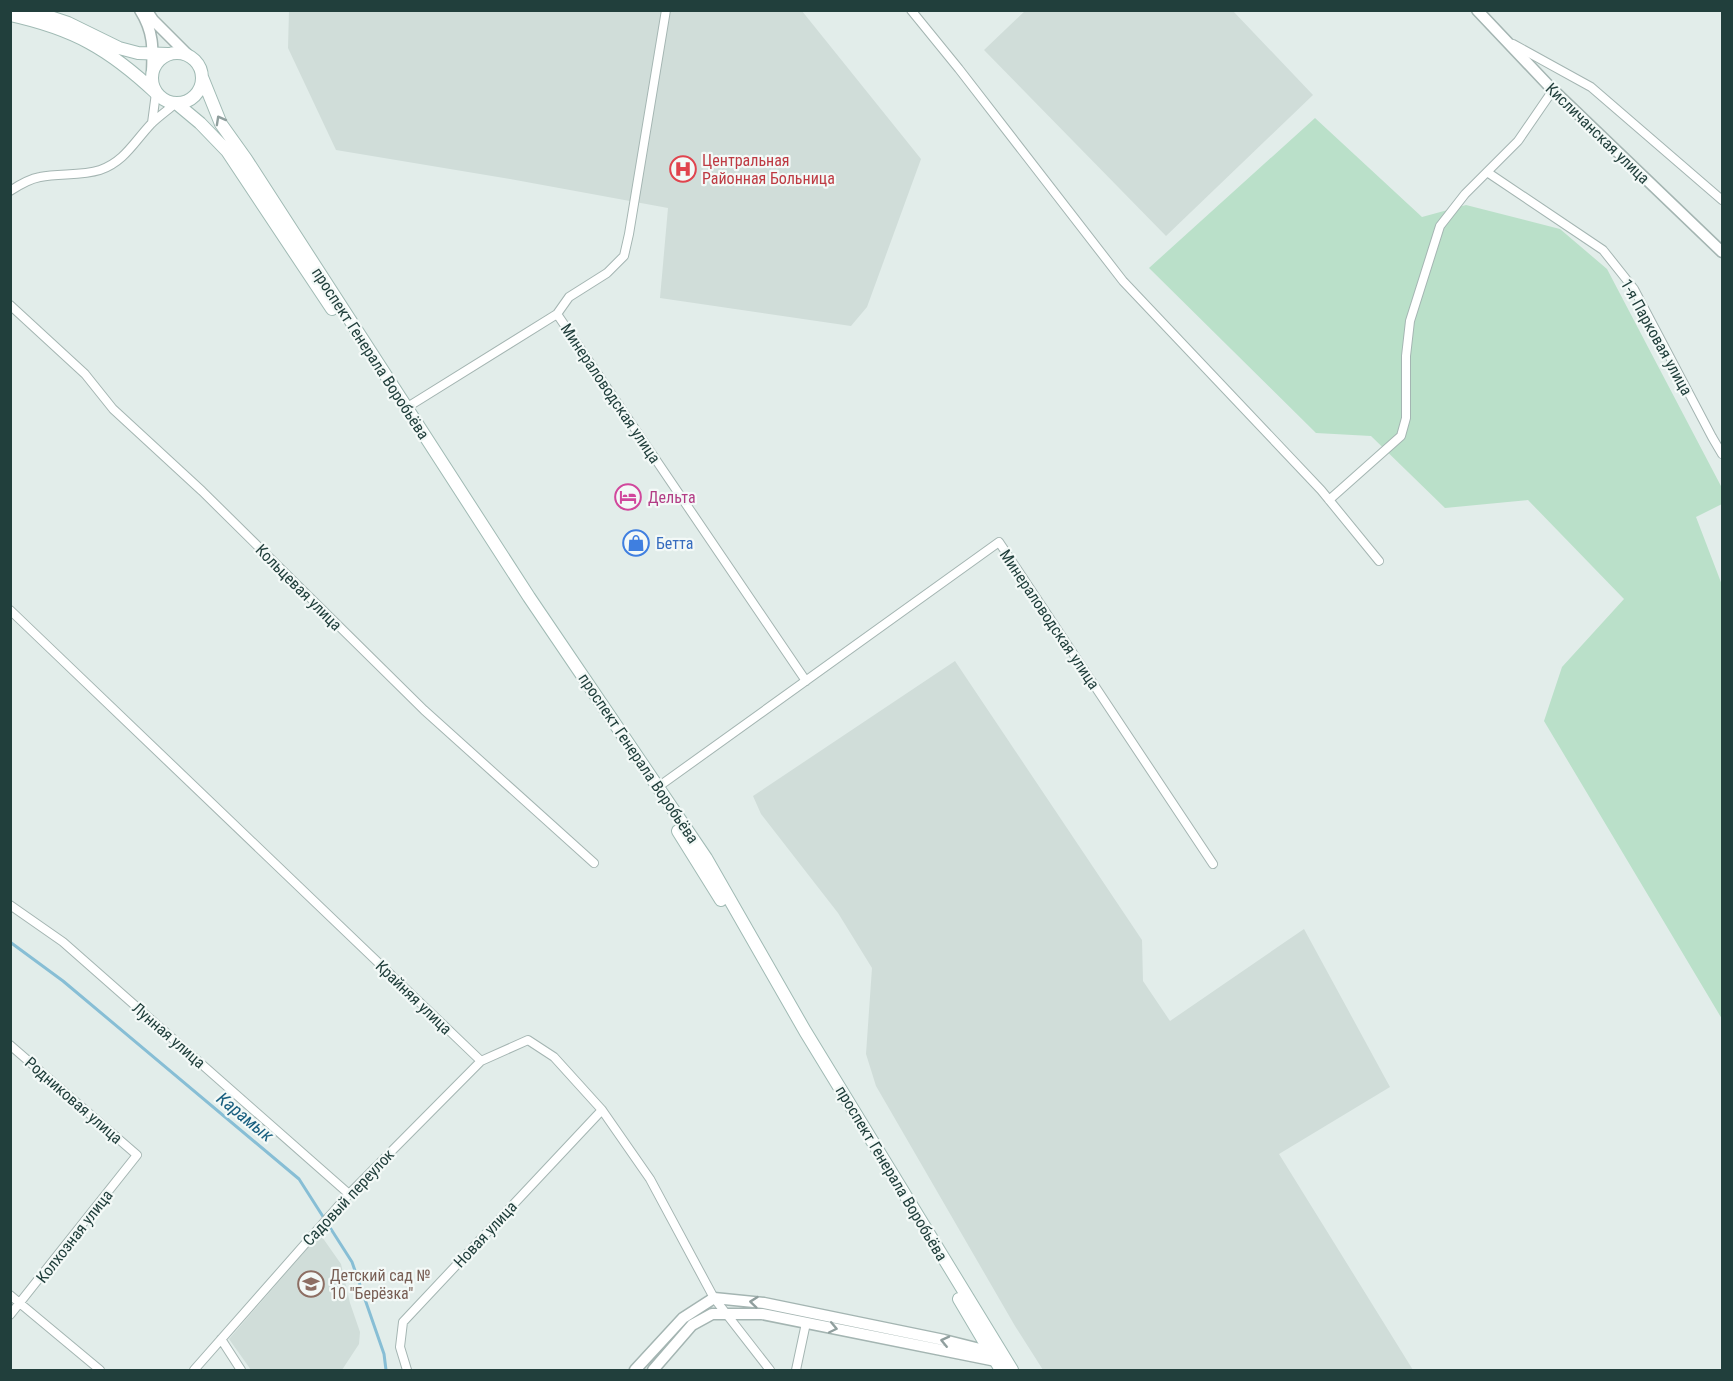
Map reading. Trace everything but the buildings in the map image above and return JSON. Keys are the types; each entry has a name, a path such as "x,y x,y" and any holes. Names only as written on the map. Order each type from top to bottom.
{"main road":[{"path":"29,10 68,23 109,44 132,51 188,55 198,64 221,124 241,161"},
{"path":"10,15 47,24 87,41 129,68 166,101 176,103 185,101 196,94 202,77"},
{"path":"156,93 151,80 152,74 157,62 168,54"},
{"path":"176,103 241,161"},
{"name":"проспект Генерала Воробьёва","path":"241,161 529,597 706,858 805,1031 1001,1362"},
{"name":"проспект Генерала Воробьёва","path":"241,161 696,859 1001,1362"}],"street":[{"path":"140,10 152,25 188,55"},
{"path":"147,10 152,25 152,74"},
{"path":"406,408 557,314 569,297 608,273 624,256 666,10"},
{"path":"911,10 1123,281 1329,500 1379,561"},
{"name":"Кисличанская улица","path":"1477,10 1553,90 1722,252"},
{"path":"132,51 142,49 147,44 152,25"},
{"path":"1507,41 1591,87 1722,200"},
{"path":"1329,500 1401,436 1406,418 1406,356 1410,321 1440,226 1487,172 1518,141 1553,90"},
{"path":"152,123 156,93"},
{"path":"10,191 39,177 101,170 118,162 152,123 176,103"},
{"name":"1-я Парковая улица","path":"1487,172 1603,250 1634,289 1722,454"},
{"name":"Кольцевая улица","path":"10,305 85,374 113,409 202,491 424,710 594,863"},
{"name":"Минераловодская улица","path":"557,314 806,681"},
{"name":"Минераловодская улица","path":"658,787 999,542 1213,864"},
{"name":"Крайняя улица","path":"10,610 481,1061"},
{"name":"Лунная улица","path":"10,905 63,942 349,1194"},
{"path":"481,1061 528,1040 554,1057 602,1110 650,1179 714,1298 770,1371"},
{"name":"Родниковая улица","path":"10,1045 137,1155"},
{"name":"Садовый переулок","path":"194,1371 349,1194 481,1061"},
{"name":"Новая улица","path":"407,1371 400,1347 403,1322 602,1110"},
{"name":"Колхозная улица","path":"10,1315 137,1155"},
{"path":"10,1295 100,1371"},
{"path":"635,1371 683,1318 714,1298 764,1304 944,1340 1001,1362"},
{"path":"652,1371 692,1325 712,1314 762,1314 1001,1362"},
{"path":"796,1371 806,1323"},
{"path":"222,1339 241,1371"}],"shaded area":[{"name":"Центральная Районная Больница","path":"289,10 802,11 921,159 867,307 851,326 660,298 668,208 336,150 288,48"},
{"path":"1026,10 1233,11 1313,95 1166,236 984,50"},
{"path":"955,661 1142,940 1143,981 1170,1021 1304,929 1390,1087 1279,1154 1413,1370 1043,1370 1015,1326 876,1086 866,1054 872,968 838,913 761,814 753,796"},
{"name":"Детский сад № 10 \"Берёзка\"","path":"320,1234 341,1264 350,1303 360,1332 359,1344 342,1370 251,1370 229,1339"}],"green space":[{"path":"1315,118 1422,217 1466,205 1560,229 1607,269 1722,488 1722,504 1696,517 1722,585 1722,1019 1544,721 1562,667 1624,599 1528,500 1445,508 1371,436 1316,433 1149,268"}],"waterway":[{"name":"Карамык","path":"10,942 63,981 299,1179 352,1262 384,1354 386,1370"}],"place":[{"name":"Центральная Районная Больница","path":"683,169"},
{"name":"Дельта","path":"628,497"},
{"name":"Бетта","path":"636,543"},
{"name":"Детский сад № 10 \"Берёзка\"","path":"311,1284"}]}
